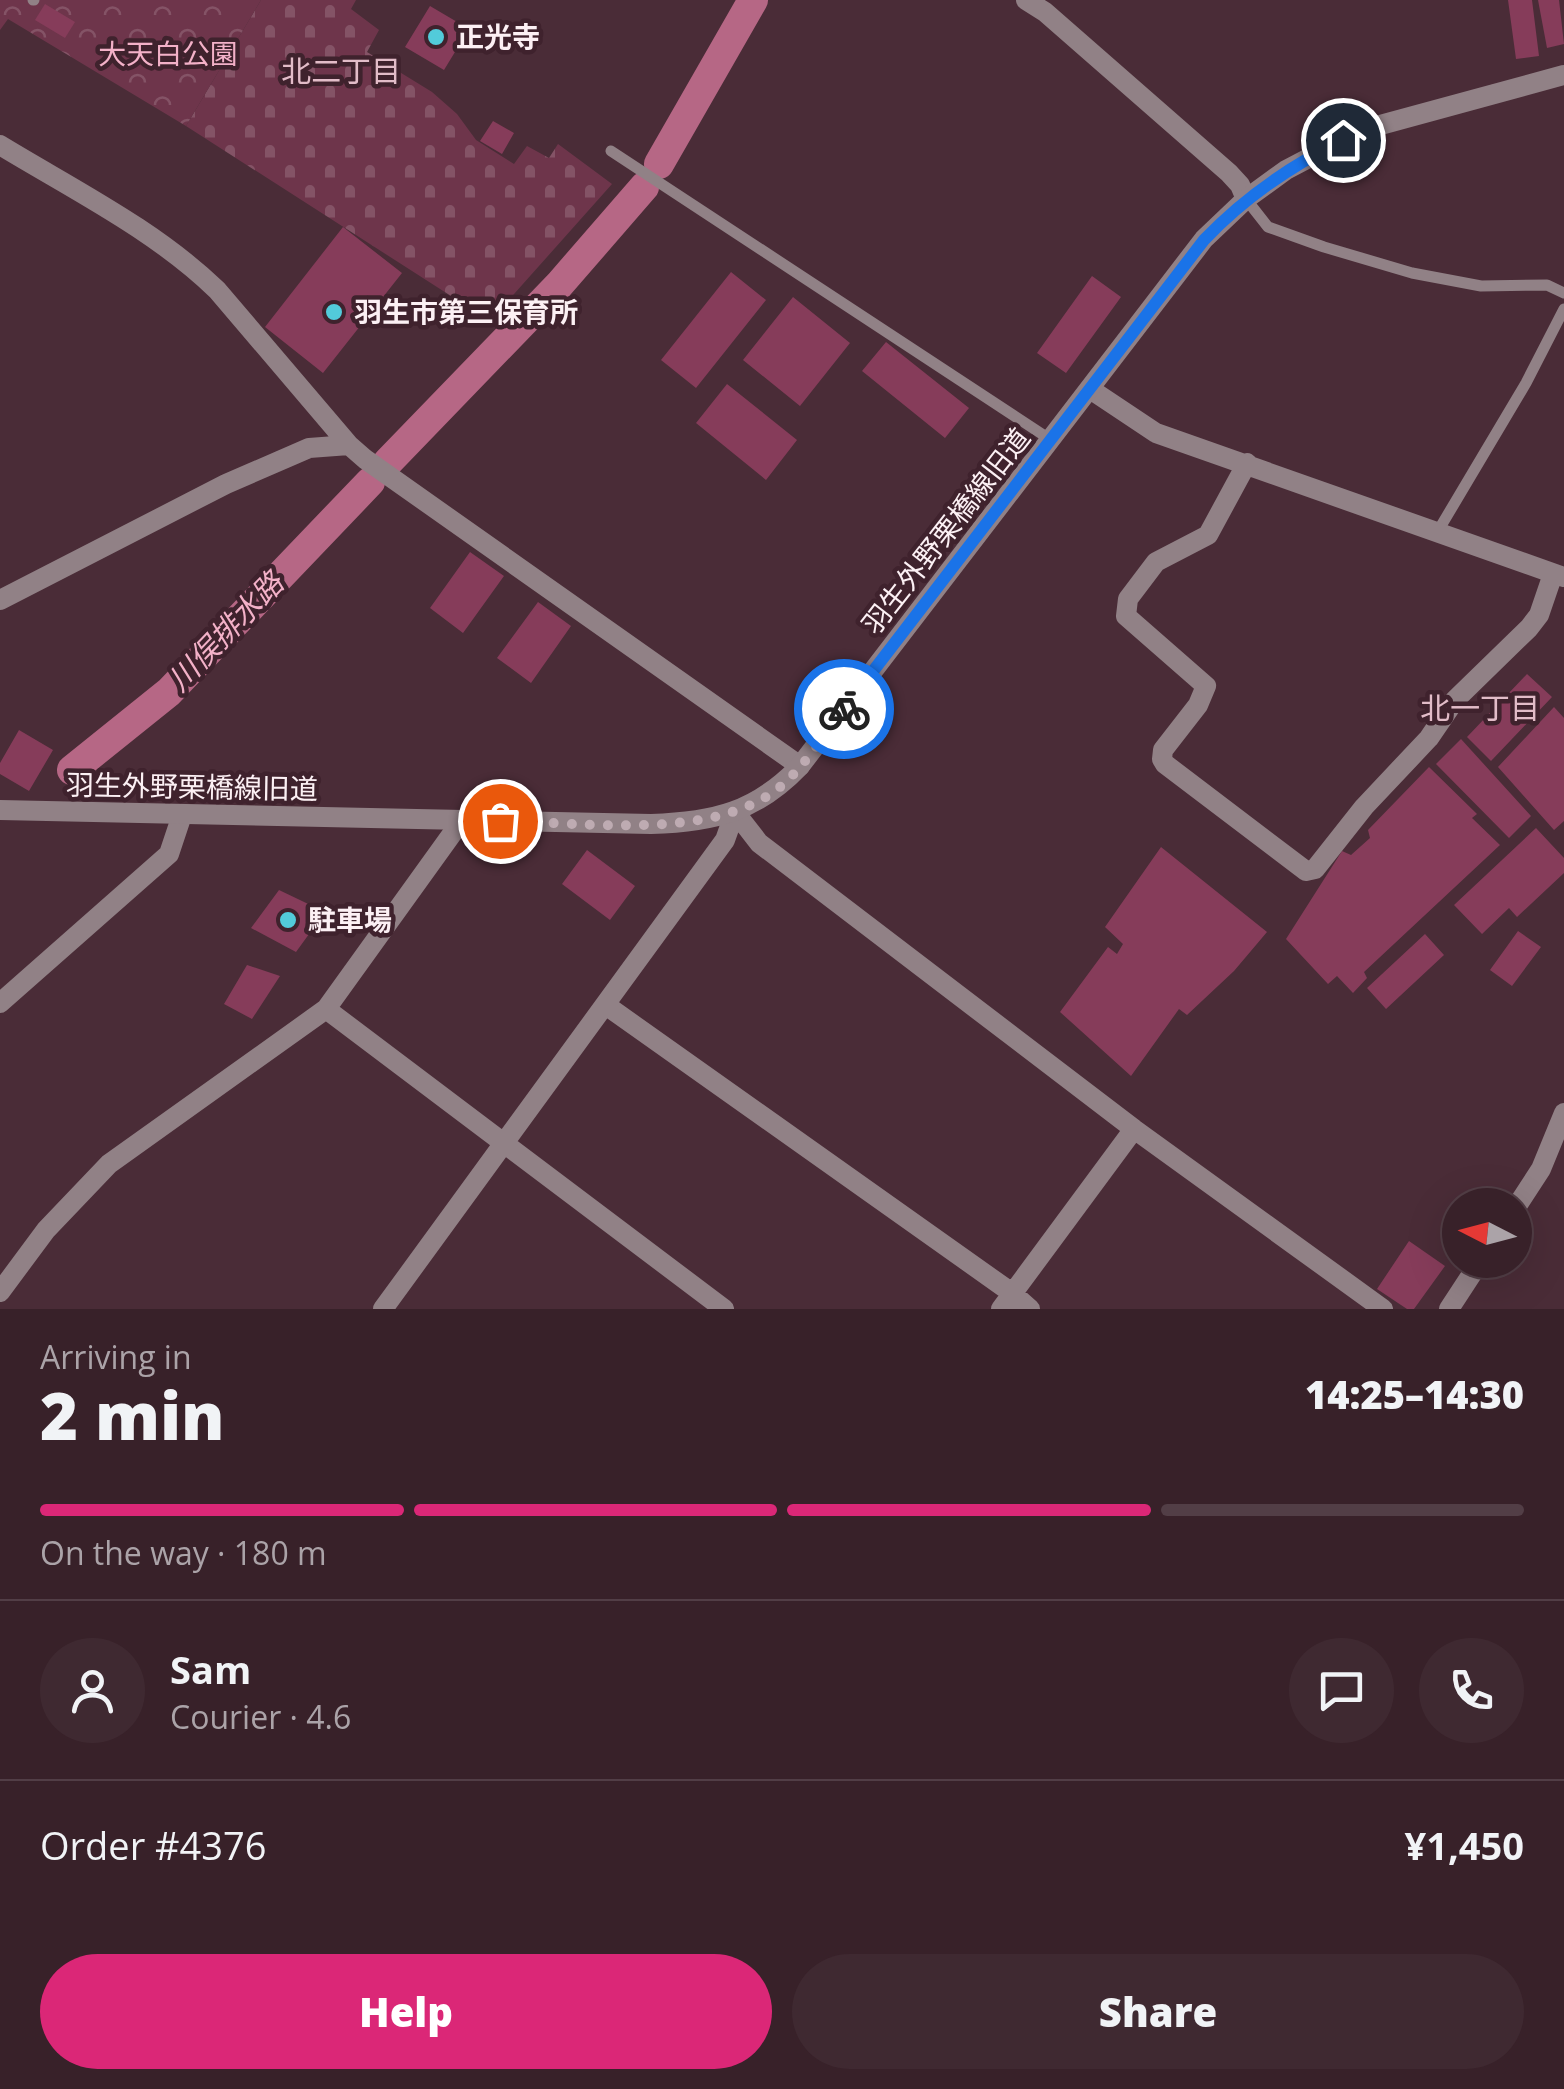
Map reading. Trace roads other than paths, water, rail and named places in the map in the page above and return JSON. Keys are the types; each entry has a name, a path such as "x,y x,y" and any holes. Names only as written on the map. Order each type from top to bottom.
{"street":[{"path":"1026,0 1045,12 1228,174 1240,185 1246,200"},
{"name":"羽生外野栗橋線旧道","path":"0,810 651,824 690,822 735,812 763,799 800,766 1204,240 1246,200 1286,170 1362,130 1564,75"},
{"path":"0,145 162,243 193,267 218,290 357,452 386,475 800,766"},
{"path":"1090,389 1156,433 1247,463 1559,576 1529,628 1455,700 1429,738 1364,807 1315,869 1306,872 1165,764 1163,750 1198,705 1206,686 1126,616 1128,599 1156,562 1208,535 1247,463"},
{"path":"0,600 226,484 308,448 357,452"},
{"path":"384,1309 725,840 735,812"},
{"path":"735,812 759,843 1134,1129 1383,1309"},
{"path":"0,1003 169,854 182,814"},
{"path":"0,1292 46,1230 109,1164 326,1009 462,820"},
{"path":"606,1006 1007,1301 1030,1309"},
{"path":"326,1009 505,1144 694,1300 724,1309"},
{"path":"1528,1188 1541,1169 1564,1113"},
{"path":"1007,1301 1134,1129"},
{"path":"1541,1169 1564,1166"},
{"path":"1450,1309 1470,1278"}],"lane":[{"path":"610,151 1051,440"},
{"path":"1246,200 1268,226 1412,273 1480,286 1546,285 1564,293"},
{"path":"1438,532 1526,383 1564,309"}],"waterway":[{"name":"川俣排水路","path":"659,164 753,0"},
{"name":"川俣排水路","path":"388,462 559,285 644,187"},
{"name":"川俣排水路","path":"72,770 169,692 370,482"}],"place":[{"name":"正光寺","path":"436,37"},
{"name":"羽生市第三保育所","path":"334,312"},
{"name":"駐車場","path":"288,920"}],"district":[{"name":"北二丁目","path":"341,72"},
{"name":"北一丁目","path":"1480,709"}],"park label":[{"name":"大天白公園","path":"168,54"}]}
